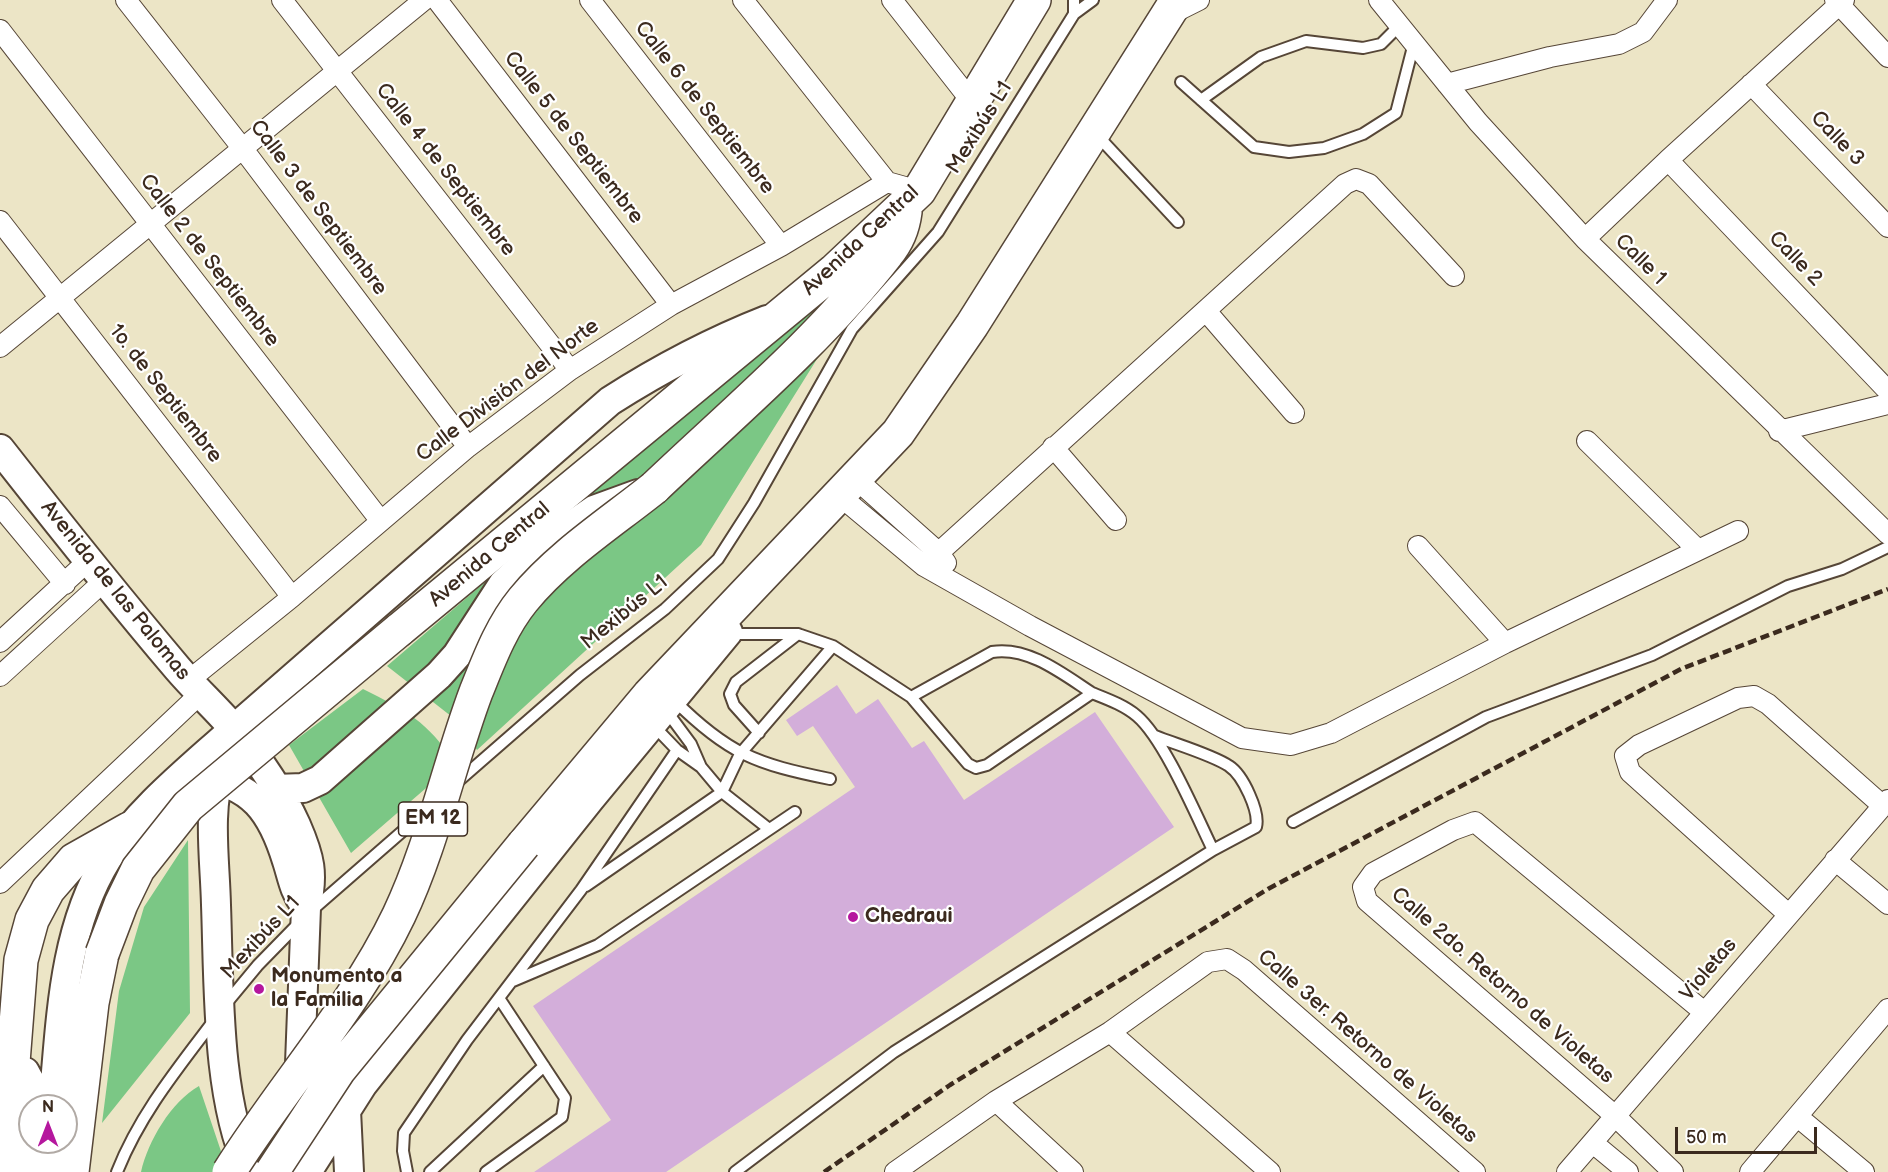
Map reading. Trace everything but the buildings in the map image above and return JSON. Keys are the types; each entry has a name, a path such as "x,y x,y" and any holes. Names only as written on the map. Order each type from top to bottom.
{"highway":[{"name":"Avenida Central","path":"72,1172 92,1003 102,954 121,904 138,869 188,806 775,317 834,271 904,192 972,102 1034,0"},
{"path":"272,1172 339,1070 649,695 898,433 958,345 1172,8"},
{"path":"654,488 817,332 880,262 900,233 904,192"},
{"name":"EM 12","path":"229,1172 262,1119 335,1019 394,923 415,875 466,718 507,623 524,599 555,567 654,488"},
{"path":"14,1168 8,1126 21,960 32,920 48,891 74,860 129,829"}],"main road":[{"path":"54,1094 65,986 74,941 107,860 129,829 182,776 234,729 610,401 658,371 719,339 775,317"},
{"name":"Avenida de las Palomas","path":"0,449 96,571 194,687 234,729 295,823 306,850 312,881 307,912 299,1117 303,1172"},
{"path":"275,789 303,788 320,780 430,682 457,655 503,584 554,538 594,510 654,488"},
{"path":"307,1172 346,1110 400,1036 726,635 811,526"},
{"path":"234,729 218,779 213,820 220,1012 225,1073 236,1127 251,1172"},
{"path":"182,776 218,779 239,786 256,800 268,816 281,843 297,894 307,912"},
{"path":"225,1073 242,1092 262,1106 299,1117 346,1110"},
{"path":"13,1077 33,1088 33,1094"},
{"path":"346,1110 349,1172"},
{"path":"46,1172 48,1154"}],"street":[{"name":"Calle 3 de Septiembre","path":"126,0 243,149 468,447"},
{"name":"Calle 4 de Septiembre","path":"282,0 570,369"},
{"path":"0,347 424,0"},
{"name":"Calle 5 de Septiembre","path":"437,0 671,305"},
{"name":"Calle 6 de Septiembre","path":"590,0 781,246"},
{"path":"743,0 904,192"},
{"path":"892,0 972,102"},
{"path":"1172,8 1199,0"},
{"name":"Calle 1","path":"1379,0 1401,24 1478,122 1585,239 1779,431 1888,534"},
{"path":"1447,84 1550,57 1619,44 1643,32 1667,0"},
{"path":"1585,239 1839,1 1888,57"},
{"name":"Calle 2 de Septiembre","path":"0,30 380,520"},
{"name":"Calle 3","path":"1751,84 1888,227"},
{"name":"Calle 2","path":"1668,160 1888,391"},
{"path":"924,566 1345,184 1356,180 1369,184 1454,276"},
{"name":"Calle División del Norte","path":"0,883 194,687 292,597 468,447 570,369 671,305 781,246 904,192"},
{"name":"1o. de Septiembre","path":"0,220 292,597"},
{"path":"1206,311 1294,413"},
{"path":"1779,431 1888,404"},
{"path":"1587,441 1698,550"},
{"path":"1053,447 1116,520"},
{"path":"848,488 938,552 961,586"},
{"path":"848,488 924,566 1242,738 1291,745 1331,733 1505,643 1738,531"},
{"name":"Avenida de las Palomas","path":"0,506 64,584"},
{"path":"1418,546 1505,643"},
{"path":"0,642 64,584 96,571"},
{"path":"0,676 96,571"},
{"path":"1788,914 1630,772 1625,756 1639,745 1738,698 1754,696 1768,704 1886,803"},
{"name":"Violetas","path":"1567,1172 1886,803"},
{"name":"Calle 2do. Retorno de Violetas","path":"1614,1115 1367,901 1363,887 1373,873 1453,830 1475,822 1704,1012"},
{"path":"1835,860 1888,904"},
{"name":"Calle 3er. Retorno de Violetas","path":"1110,1032 1208,962 1227,959 1244,970 1475,1172"},
{"path":"1750,1172 1886,1013"},
{"path":"895,1172 996,1101 1110,1032 1270,1172"},
{"path":"996,1101 1073,1172"},
{"path":"1614,1115 1673,1172"},
{"path":"1798,1117 1864,1172"},
{"path":"1593,1143 1628,1172"}],"lane":[{"path":"1074,0 1074,14"},
{"name":"Mexibús L1","path":"117,1172 129,1142 150,1105 258,965 307,912 580,675 666,609 718,559 754,502 852,330 938,232 1074,14 1093,0"},
{"path":"1201,100 1261,57 1306,41 1364,48 1381,44 1401,24"},
{"path":"1181,82 1254,147 1288,152 1324,148 1363,134 1396,113 1415,42"},
{"path":"1094,132 1178,222"},
{"path":"1293,822 1486,717 1652,655 1788,586 1842,569 1888,547"},
{"path":"726,635 798,634 833,646 911,697 968,764 976,768 987,765 1092,693"},
{"path":"759,733 734,705 730,694 736,682 798,634"},
{"path":"581,890 722,792 740,754 833,646"},
{"path":"911,697 992,652 1005,650 1054,669 1092,693 1117,703 1137,716 1155,736 1213,849"},
{"path":"663,710 677,750 701,767 722,792 769,829"},
{"path":"663,710 698,723 740,754 776,768 830,779"},
{"path":"663,710 691,744 701,767"},
{"path":"735,1172 894,1053 1213,849 1256,827 1257,809 1229,766 1155,736"},
{"path":"407,1172 403,1151 404,1133 499,998 581,890 677,750"},
{"path":"512,981 598,945 795,812"},
{"path":"486,1172 562,1117 565,1098 499,998"},
{"path":"430,1172 544,1066"}],"green space":[{"path":"880,258 701,545 477,750 456,720 387,666 714,386"},
{"path":"363,689 415,718 435,737 455,763 351,853 289,745"},
{"path":"188,840 190,1013 102,1123 119,991 144,907"},
{"path":"199,1086 228,1172 141,1172 149,1148 162,1123 179,1102"}],"railway":[{"path":"824,1172 950,1085 1268,889 1681,669 1888,589"}],"place":[{"name":"Chedraui","path":"853,917"},
{"name":"Monumento a la Familia","path":"259,989"}]}
